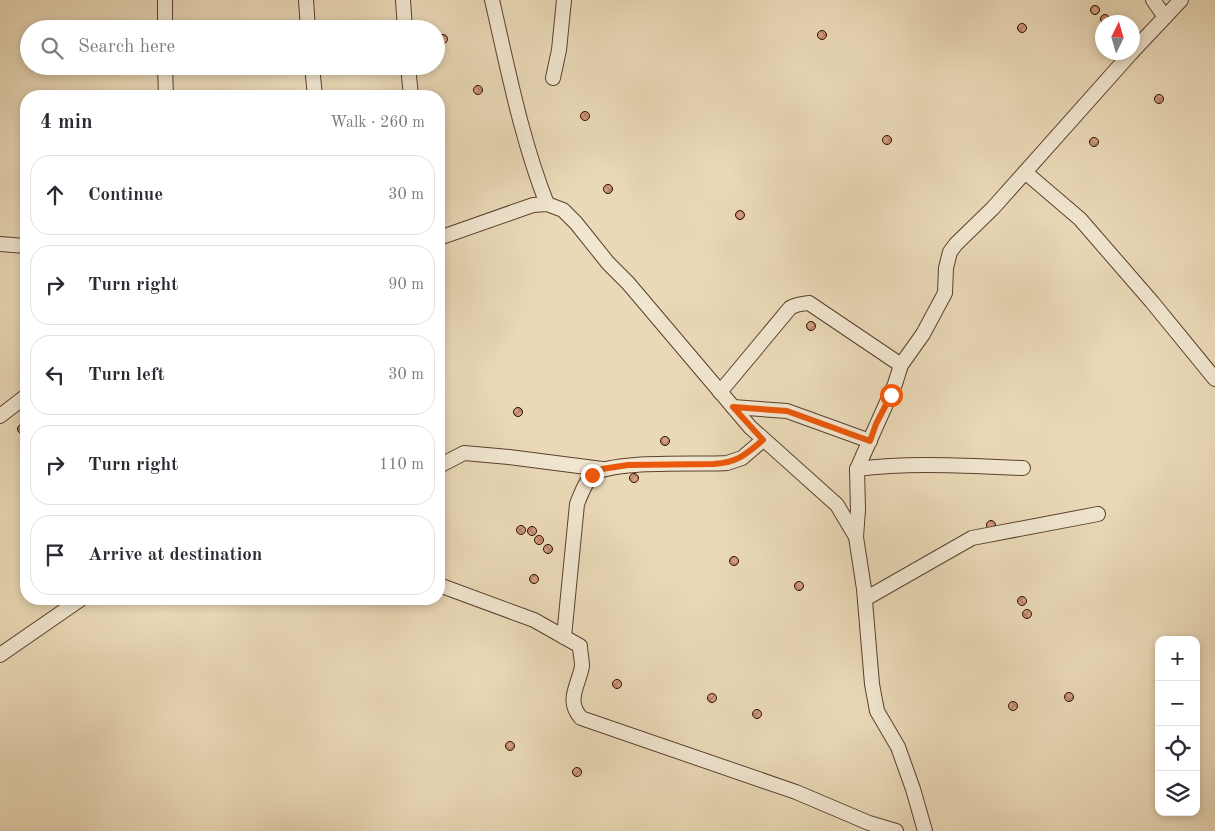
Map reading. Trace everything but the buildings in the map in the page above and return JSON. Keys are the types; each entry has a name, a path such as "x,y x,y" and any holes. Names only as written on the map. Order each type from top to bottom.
{"street":[{"path":"165,0 165,20"},
{"path":"306,0 307,20"},
{"path":"403,0 404,20"},
{"path":"492,0 512,90 537,178 547,204"},
{"path":"553,78 559,50 564,0"},
{"path":"1153,0 1165,17"},
{"path":"1140,44 1181,0"},
{"path":"924,831 918,805 898,747 877,711 872,684 865,599 856,537 858,510 857,469 896,384 901,365 923,334 945,293 946,268 950,252 993,208 1125,60"},
{"path":"165,75 166,90"},
{"path":"313,75 314,90"},
{"path":"409,75 410,90"},
{"path":"1025,172 1080,219 1152,302 1215,379"},
{"path":"445,236 533,205 547,204 563,210 763,440 837,505 856,537"},
{"path":"0,244 20,246"},
{"path":"720,392 790,308 801,304 808,303 901,365"},
{"path":"0,416 20,401"},
{"path":"733,407 787,411 870,441"},
{"path":"445,463 464,453 602,469 628,465 728,463 742,458 763,440"},
{"path":"857,469 939,464 1023,468"},
{"path":"564,637 578,504 581,493 592,475 602,469"},
{"path":"865,599 972,538 1098,514"},
{"path":"445,587 534,620 580,646 582,665 573,700 574,710 580,718 796,792 869,823 896,831"},
{"path":"0,655 72,605"}],"route":[{"path":"592,475 602,469 628,465 714,464 728,463 742,458 763,440 733,407 787,411 870,441 884,406 891,395"}]}
